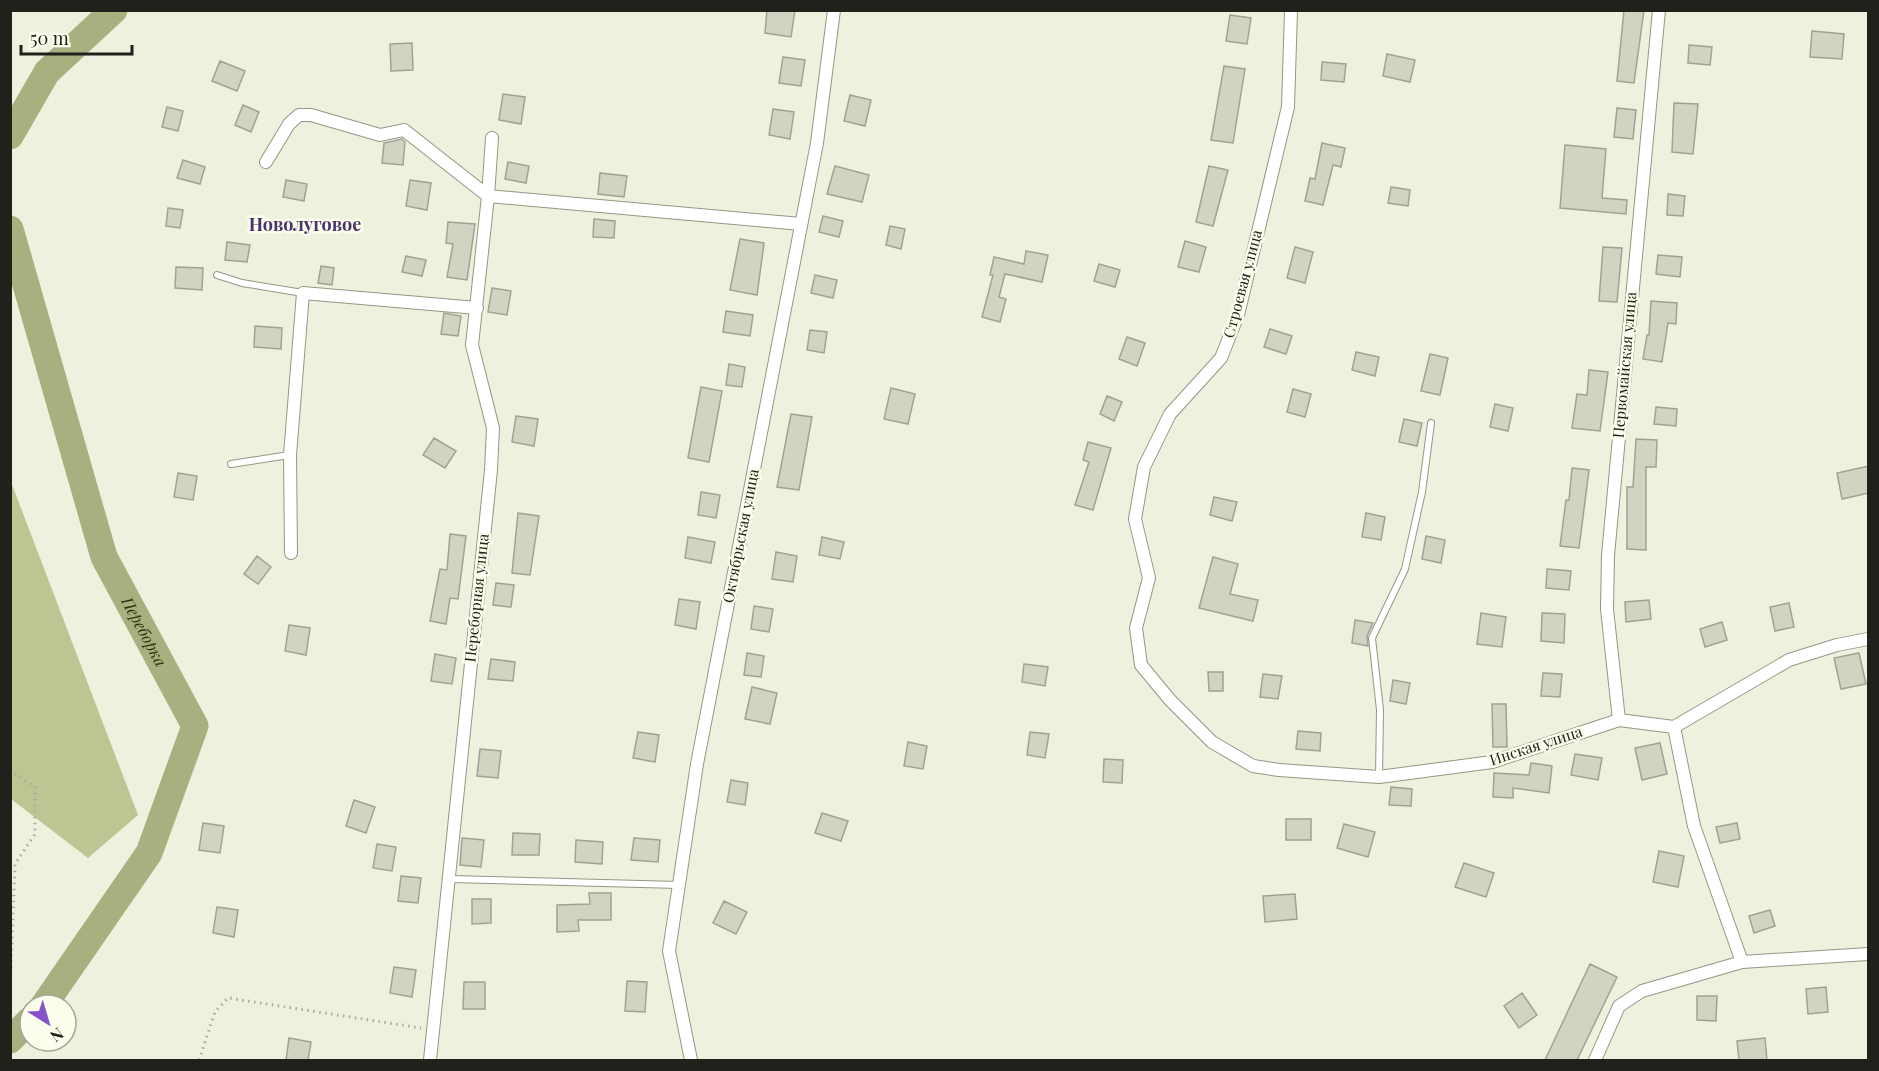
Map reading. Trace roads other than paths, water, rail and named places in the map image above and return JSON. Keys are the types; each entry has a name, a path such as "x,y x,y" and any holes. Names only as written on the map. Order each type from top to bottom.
{"street":[{"name":"Октябрьская улица","path":"691,1060 669,951 697,764 817,143 834,10"},
{"name":"Строевая улица","path":"1170,700 1141,665 1136,628 1149,578 1135,519 1144,467 1170,414 1221,358 1238,315 1288,107 1291,10"},
{"name":"Первомайская улица","path":"1619,720 1607,609 1608,555 1659,10"},
{"path":"266,162 289,124 299,115 311,115 380,135 404,130 488,196 801,224"},
{"name":"Переборная улица","path":"430,1060 492,449 493,428 472,345 492,138"},
{"path":"291,553 290,455 303,293 477,308"},
{"path":"1742,962 1694,826 1674,727 1790,660 1837,645 1869,639"},
{"name":"Инская улица","path":"1170,700 1212,742 1253,766 1379,777 1492,762 1619,720 1674,727"},
{"path":"1595,1060 1619,1006 1642,991 1742,962 1869,954"}],"lane":[{"path":"217,275 242,283 303,293"},
{"path":"1379,777 1380,710 1372,638 1405,569 1422,492 1431,423"},
{"path":"231,464 290,455"},
{"path":"450,879 679,885"}],"waterway":[{"name":"Переборка","path":"10,136 47,72 114,10"},
{"name":"Переборка","path":"10,229 104,557 195,726 149,853 52,993"},
{"name":"Переборка","path":"10,1040 18,1032"}],"district":[{"name":"Новолуговое","path":"305,225"}]}
